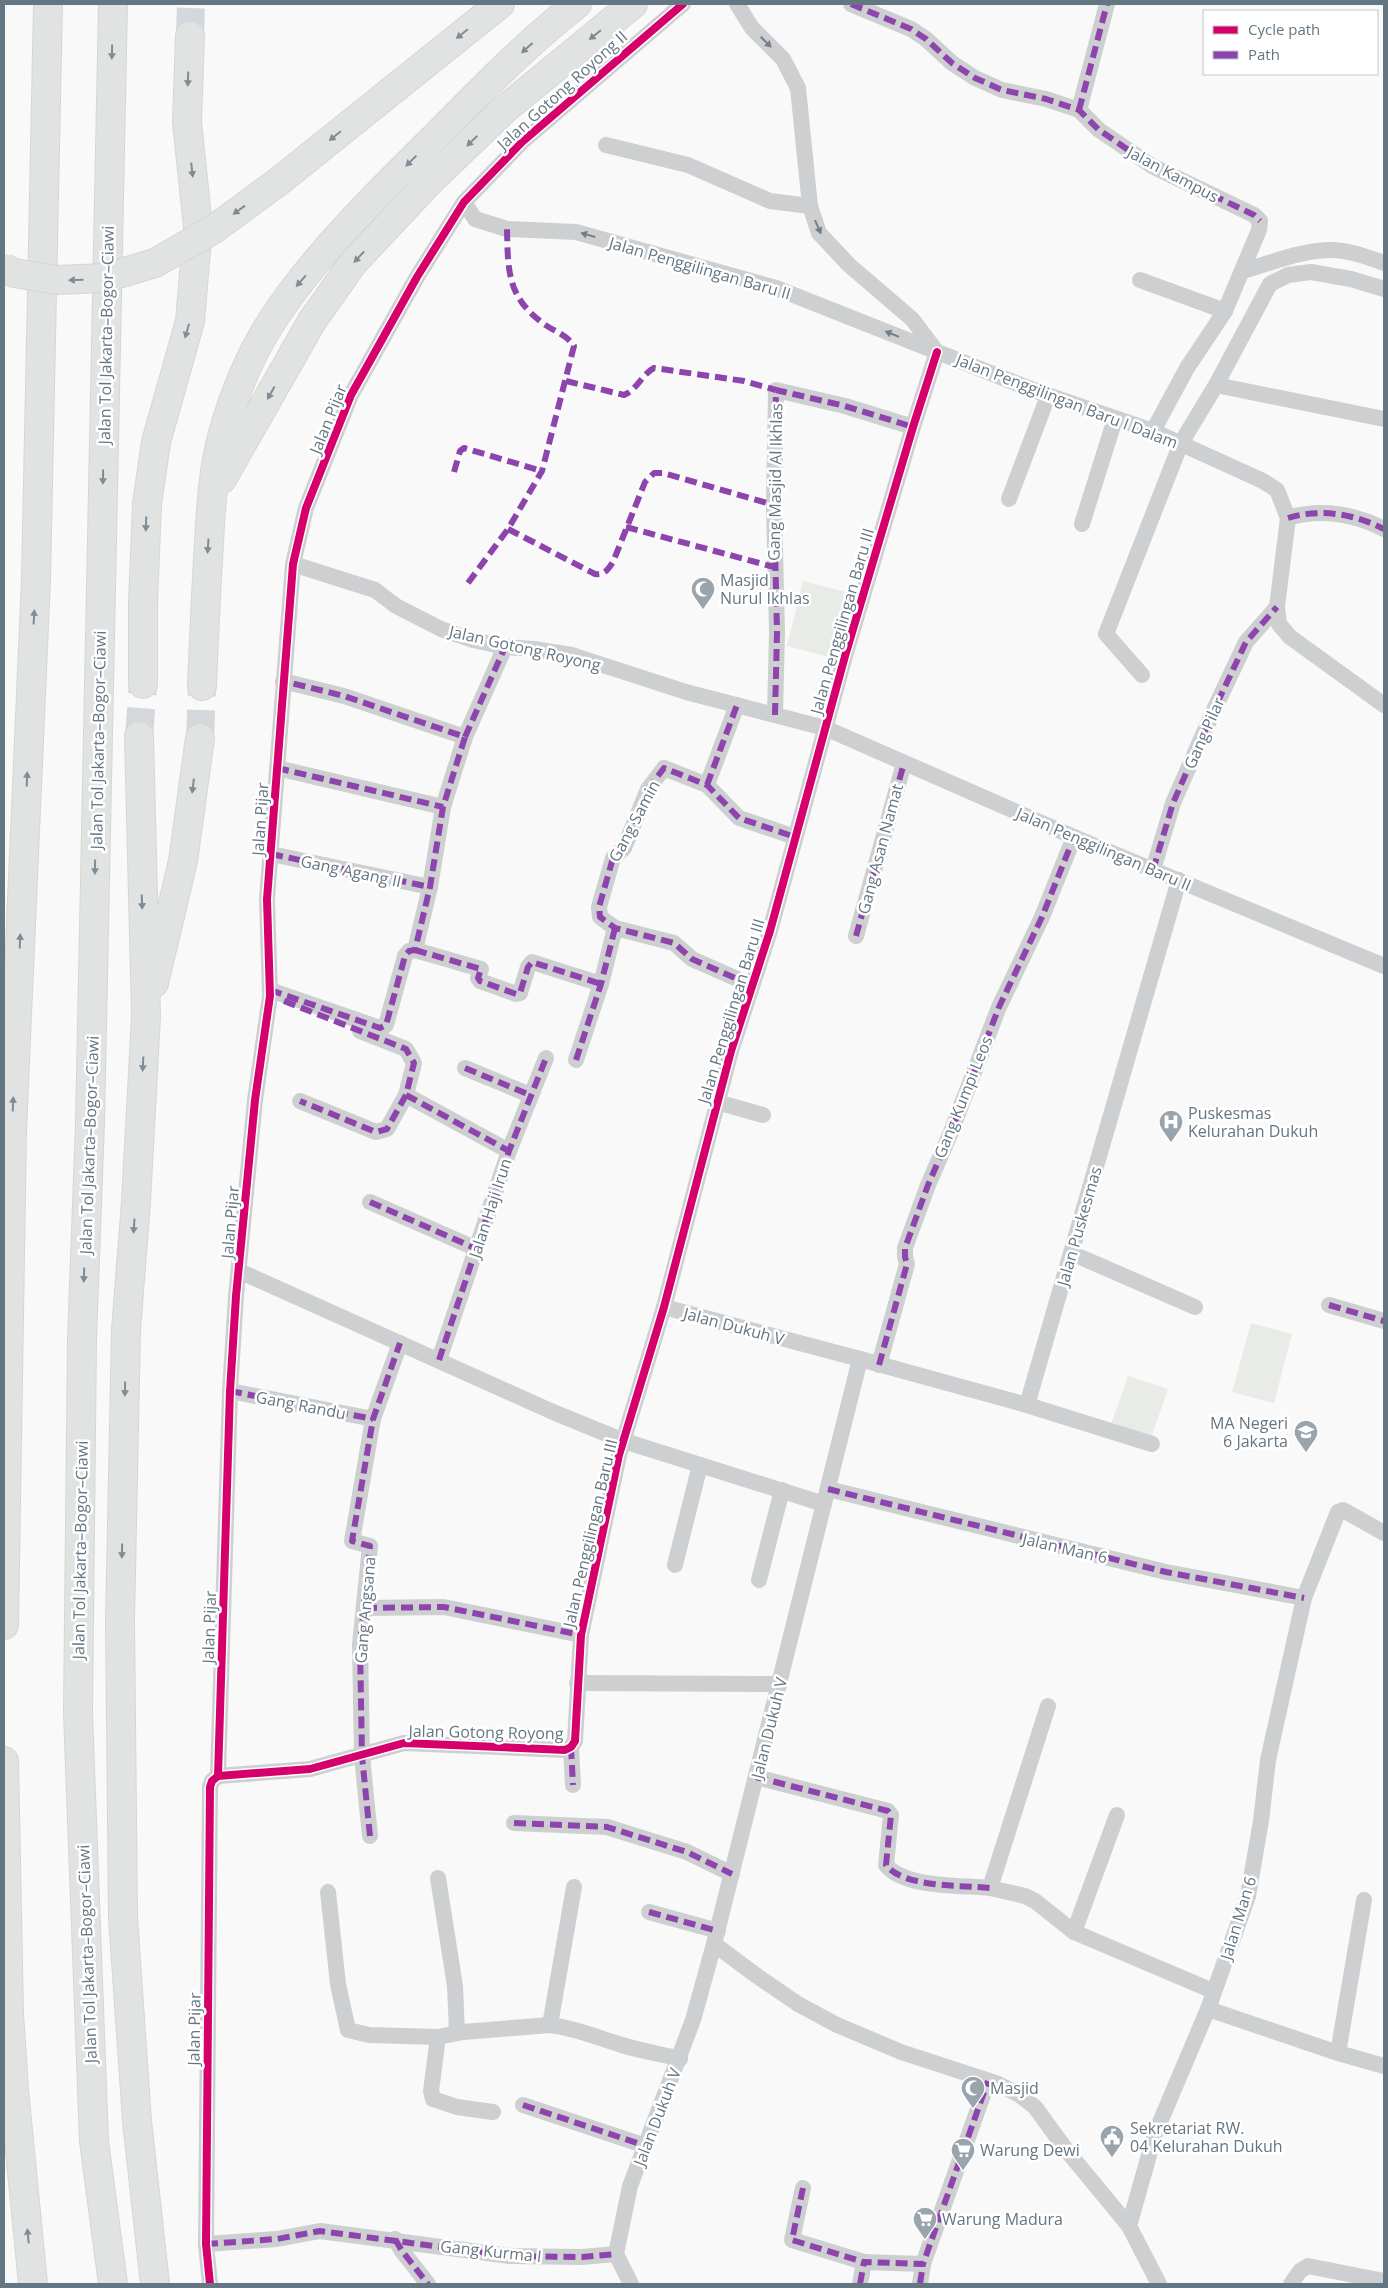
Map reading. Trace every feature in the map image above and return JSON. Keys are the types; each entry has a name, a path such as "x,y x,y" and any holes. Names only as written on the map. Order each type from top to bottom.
{"highway":[{"path":"4,1625 12,1130 36,579 48,4"},
{"name":"Jalan Tol Jakarta–Bogor–Ciawi","path":"113,4 91,1103 82,1339 78,1713 94,2141 113,2284"},
{"path":"4,268 14,273 57,280 104,278 155,263 214,229 278,182 500,4"},
{"path":"202,686 211,498 223,434 236,392 249,361 270,324 293,291 400,172 504,68 577,4"},
{"path":"211,498 312,321 353,263 429,182 505,109 633,4"},
{"path":"143,684 143,603 147,504 156,442 190,321 198,227 187,122 190,36"},
{"path":"139,736 146,1016 136,1202 126,1330 120,1630 122,1917 137,2121 155,2284"},
{"path":"146,1016 183,861 200,738"},
{"path":"4,1761 9,2084 33,2284"}],"street":[{"name":"Jalan Gotong Royong II","path":"464,202 522,142 683,4"},
{"path":"737,4 752,28 783,59 798,88 810,206 819,233 849,264 912,319 937,352"},
{"name":"Jalan Kampus","path":"852,4 911,29 926,39 952,63 975,78 1002,90 1046,99 1079,110 1105,134 1152,166 1254,215 1260,221 1259,230 1243,271"},
{"path":"1079,110 1107,4"},
{"path":"606,145 688,165 770,201 810,206"},
{"name":"Jalan Penggilingan Baru II","path":"464,202 475,219 507,229 576,232 766,285 937,352"},
{"name":"Jalan Pijar","path":"210,2284 206,2244 210,1787 212,1781 218,1776 230,1391 255,1100 270,993 267,899 293,564 306,508 351,394 417,277 464,202"},
{"path":"1153,430 1187,368 1225,311 1243,271 1314,251 1332,250 1356,253 1384,263"},
{"path":"1142,675 1106,634 1180,443 1216,385 1270,284 1288,275 1311,272 1351,279 1384,290"},
{"path":"1140,280 1225,311"},
{"name":"Jalan Penggilingan Baru I Dalam","path":"937,352 1048,396 1153,430 1263,480 1277,490 1288,518 1277,607 1279,624 1290,637 1384,705"},
{"name":"Jalan Penggilingan Baru III","path":"577,1683 581,1635 624,1441 664,1307 717,1102 751,985 770,932 825,728 913,427 937,352"},
{"path":"1216,385 1384,419"},
{"name":"Gang Masjid Al Ikhlas","path":"775,715 777,632 774,505 776,390 845,406 913,427"},
{"path":"1009,499 1048,396"},
{"path":"1082,524 1115,419"},
{"path":"1288,518 1317,512 1362,518 1384,529"},
{"name":"Jalan Gotong Royong","path":"293,564 375,590 396,606 441,629 473,640 505,647 534,649 572,656 686,692 825,728"},
{"name":"Gang Pilar","path":"1153,870 1173,803 1246,642 1277,607"},
{"path":"415,950 430,888 443,807 465,738 505,647"},
{"path":"284,681 344,696 389,710 465,738"},
{"path":"707,785 737,705"},
{"name":"Jalan Penggilingan Baru II","path":"825,728 1074,837 1384,966"},
{"name":"Gang Asan Namat","path":"856,936 904,762"},
{"path":"277,768 443,807"},
{"name":"Gang Samin","path":"615,928 600,917 600,907 613,858 624,848 648,789 664,768 707,785 739,818 795,837"},
{"name":"Gang Kumpi Leos","path":"879,1365 907,1264 904,1257 905,1248 928,1185 951,1132 999,1007 1042,917 1074,837"},
{"name":"Gang Agang II","path":"271,854 430,888"},
{"name":"Jalan Puskesmas","path":"1027,1405 1179,880"},
{"path":"576,1060 601,984 615,928 674,943 692,959 751,985"},
{"path":"270,993 380,1028 386,1025 405,956 415,950 480,969 478,978 480,981 516,994 520,993 528,967 532,962 601,984"},
{"path":"270,993 406,1049 414,1064 406,1095 387,1129 376,1132 300,1101"},
{"name":"Jalan Haji Irun","path":"439,1360 509,1151 546,1058"},
{"path":"465,1068 530,1095"},
{"path":"406,1095 509,1151"},
{"path":"717,1102 763,1115"},
{"path":"370,1202 477,1249"},
{"path":"1071,1253 1195,1307"},
{"path":"239,1271 553,1412 624,1441"},
{"path":"1329,1305 1384,1321"},
{"name":"Jalan Dukuh V","path":"616,2254 630,2186 680,2059 716,1938 860,1360 664,1307"},
{"path":"373,1419 400,1343"},
{"path":"860,1360 1027,1405 1152,1444"},
{"name":"Gang Randu","path":"230,1391 373,1419"},
{"name":"Gang Angsana","path":"370,1836 362,1756 360,1644 370,1546 352,1541 373,1419"},
{"name":"Jalan Man 6","path":"624,1441 782,1490 826,1497 1166,1572 1304,1598"},
{"path":"675,1565 700,1465"},
{"path":"759,1580 782,1490"},
{"name":"Jalan Man 6","path":"1129,2226 1155,2134 1208,2009 1248,1896 1261,1820 1268,1760 1304,1598 1338,1512 1343,1510 1384,1533"},
{"path":"365,1608 444,1607 581,1635"},
{"path":"577,1683 780,1684"},
{"name":"Jalan Gotong Royong","path":"218,1776 310,1769 404,1743 565,1750 572,1747 576,1741 577,1683"},
{"path":"990,1888 1048,1706"},
{"path":"572,1747 573,1785"},
{"path":"756,1777 888,1811 891,1815 886,1865 891,1872 908,1880 990,1888 1025,1896 1035,1901 1074,1932 1213,1991"},
{"path":"1074,1932 1117,1815"},
{"path":"514,1823 607,1827 688,1852 732,1874"},
{"path":"438,1878 455,1986 457,2033"},
{"path":"550,2025 574,1887"},
{"path":"328,1892 338,1984 348,2030 369,2035 438,2037 457,2033 550,2025 564,2026 622,2045 680,2059"},
{"path":"1338,2052 1364,1900"},
{"path":"650,1912 716,1938 774,1987 837,2025 901,2052 988,2081 1018,2094 1035,2107 1067,2151 1129,2226 1159,2284"},
{"path":"1208,2009 1384,2066"},
{"path":"438,2037 431,2091 433,2099 457,2107 492,2112"},
{"path":"920,2284 923,2264 988,2081"},
{"path":"523,2105 646,2146"},
{"path":"803,2188 792,2240 864,2262 923,2264"},
{"name":"Gang Kurma I","path":"206,2244 277,2239 320,2230 510,2256 582,2257 616,2254"},
{"path":"395,2239 428,2284"},
{"path":"616,2254 631,2284"},
{"path":"860,2284 864,2262"},
{"path":"1291,2284 1300,2271 1308,2266 1384,2281"}],"shaded area":[{"path":"803,581 850,593 833,658 787,646"},
{"path":"1251,1323 1292,1334 1274,1403 1232,1392"},
{"path":"1128,1376 1168,1389 1149,1444 1109,1430"}],"tunnel":[{"path":"190,36 191,4"},
{"path":"139,736 143,684"},
{"path":"200,738 202,686"}],"marked path":[{"path":"851,4 911,29 926,39 952,63 975,78 1002,90 1046,99 1079,110 1099,130 1152,166 1254,215 1260,221"},
{"path":"1079,110 1107,4"},
{"path":"468,583 508,529 542,471 574,346 564,336 532,314 516,293 509,270 507,229"},
{"path":"566,381 624,395 633,389 654,368 744,381 776,390"},
{"path":"775,715 777,632 774,505 776,390 845,406 913,427"},
{"path":"454,472 460,451 464,448 542,471"},
{"path":"508,529 595,574 601,574 613,562 645,482 654,473 663,473 774,505"},
{"path":"1288,518 1313,513 1337,514 1349,516 1384,529"},
{"path":"626,527 774,567"},
{"path":"1153,870 1173,803 1246,642 1277,607"},
{"path":"465,737 505,647"},
{"path":"270,990 380,1028 386,1025 405,956 409,951 415,950 430,887 443,807 465,737 344,696 283,681"},
{"path":"707,785 737,705"},
{"path":"856,936 904,763"},
{"path":"277,768 443,807"},
{"path":"751,985 692,959 674,943 615,928 600,917 599,907 613,858 624,848 648,789 664,768 707,785 739,818 795,837"},
{"path":"879,1365 907,1264 905,1248 928,1185 951,1132 999,1007 1042,917 1074,837"},
{"path":"271,854 430,887"},
{"path":"576,1060 601,984 615,928"},
{"path":"415,950 481,969 478,978 480,981 516,994 520,993 528,967 532,962 601,984"},
{"path":"284,1001 406,1049 414,1063 406,1095 387,1129 376,1132 300,1101"},
{"path":"439,1360 509,1151 546,1058"},
{"path":"465,1068 530,1095"},
{"path":"406,1095 509,1151"},
{"path":"370,1202 477,1249"},
{"path":"1329,1305 1384,1321"},
{"path":"370,1836 362,1756 360,1644 370,1546 352,1541 373,1419 400,1343"},
{"path":"230,1391 373,1419"},
{"path":"828,1489 1166,1572 1304,1598"},
{"path":"365,1608 444,1607 581,1635"},
{"path":"571,1747 573,1785"},
{"path":"756,1777 888,1811 891,1815 886,1865 894,1872 906,1878 934,1884 990,1888"},
{"path":"514,1823 607,1827 687,1852 732,1874"},
{"path":"649,1912 718,1931"},
{"path":"860,2284 864,2262 923,2264 988,2081"},
{"path":"523,2105 646,2146"},
{"path":"803,2188 792,2240 864,2262"},
{"path":"206,2244 277,2239 320,2231 510,2256 582,2257 616,2254"},
{"path":"395,2239 428,2284"},
{"path":"920,2284 923,2264"}],"cycle path":[{"path":"210,2284 206,2244 210,1787 212,1781 218,1776 230,1391 236,1296 255,1100 270,996 267,899 293,564 306,508 351,395 417,277 464,202 522,142 683,4"},
{"path":"218,1776 310,1769 404,1743 565,1750 571,1747 575,1741 581,1635 619,1455 664,1307 731,1051 770,931 845,656 937,352"}],"place":[{"name":"Masjid Nurul Ikhlas","path":"703,610"},
{"name":"Puskesmas Kelurahan Dukuh","path":"1171,1143"},
{"name":"MA Negeri 6 Jakarta","path":"1306,1453"},
{"name":"Masjid","path":"973,2109"},
{"name":"Sekretariat RW. 04 Kelurahan Dukuh","path":"1112,2158"},
{"name":"Warung Dewi","path":"963,2171"},
{"name":"Warung Madura","path":"925,2240"}]}
